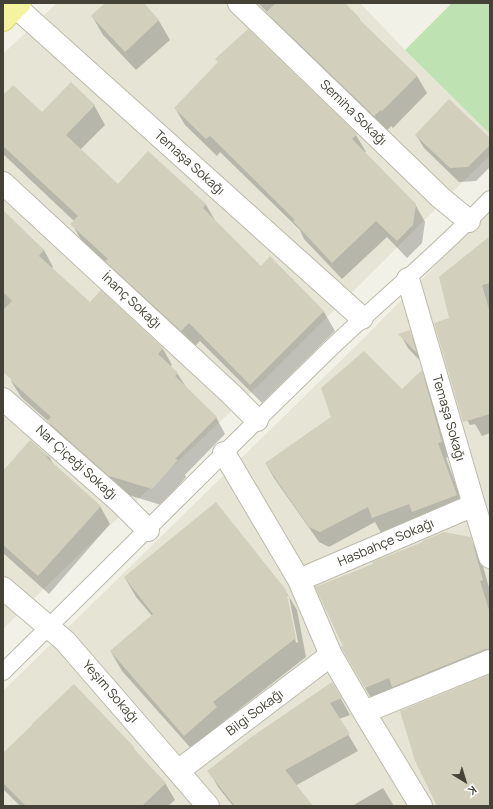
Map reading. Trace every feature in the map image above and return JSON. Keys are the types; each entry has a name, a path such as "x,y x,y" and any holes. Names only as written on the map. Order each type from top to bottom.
{"street":[{"name":"Semiha Sokağı","path":"239,3 441,198 469,222"},
{"name":"Temaşa Sokağı","path":"13,10 362,318"},
{"name":"İnanç Sokağı","path":"3,183 231,394 257,420"},
{"path":"3,672 362,318 408,279 469,222 490,199"},
{"name":"Temaşa Sokağı","path":"408,279 490,557"},
{"name":"Nar Çiçeği Sokağı","path":"3,399 125,507 148,530"},
{"path":"224,453 299,580 331,655 421,806"},
{"name":"Hasbahçe Sokağı","path":"299,580 474,505"},
{"name":"Yeşim Sokağı","path":"3,588 65,641 208,806"},
{"name":"Bilgi Sokağı","path":"178,771 331,655"},
{"path":"364,712 490,661"}],"shaded area":[{"path":"57,3 360,3 490,134 490,155 261,383 62,571 3,629 3,54"},
{"path":"490,210 490,806 3,806 3,691 365,337"}],"green space":[{"path":"452,3 490,3 490,134 405,50"}],"building":[{"path":"105,3 144,3 159,20 125,52 91,16"},
{"path":"276,3 345,3 360,18 359,19 417,76 382,111 381,110 374,116 266,12"},
{"path":"248,29 357,134 352,139 416,204 413,225 397,241 376,221 332,263 293,221 295,220 210,136 206,139 174,108 218,62 215,59"},
{"path":"71,82 95,105 66,135 118,184 148,151 206,204 203,208 261,266 270,256 324,311 250,385 189,323 181,331 105,261 108,259 70,224 78,216 3,146 3,95 13,85 42,112"},
{"path":"449,99 490,138 490,145 468,167 450,168 415,135"},
{"path":"3,210 44,250 39,256 90,302 101,290 163,348 158,354 178,373 175,376 217,417 175,459 178,460 152,489 109,476 47,421 51,417 3,372 3,310 12,301 3,292"},
{"path":"490,236 490,283 482,285 490,313 490,414 463,422 434,323 449,318 439,277"},
{"path":"410,330 417,353 398,334"},
{"path":"364,351 402,389 422,370 442,442 438,443 457,495 412,512 409,504 372,518 368,507 320,532 309,527 265,463 331,417 321,388"},
{"path":"30,440 51,458 45,456 101,506 38,576 3,545 3,471"},
{"path":"216,502 286,590 296,638 213,702 217,707 184,736 110,651 153,614 124,577"},
{"path":"444,532 471,537 483,580 480,581 490,613 490,649 485,649 392,687 389,678 365,688 341,647 343,646 315,587 373,564 372,562"},
{"path":"490,674 490,806 437,806 415,761 400,711"},
{"path":"332,682 342,698 330,703 350,734 285,770 313,806 235,806 207,771 250,738"},
{"path":"74,684 166,783 142,806 26,806 3,783 3,753"}]}
